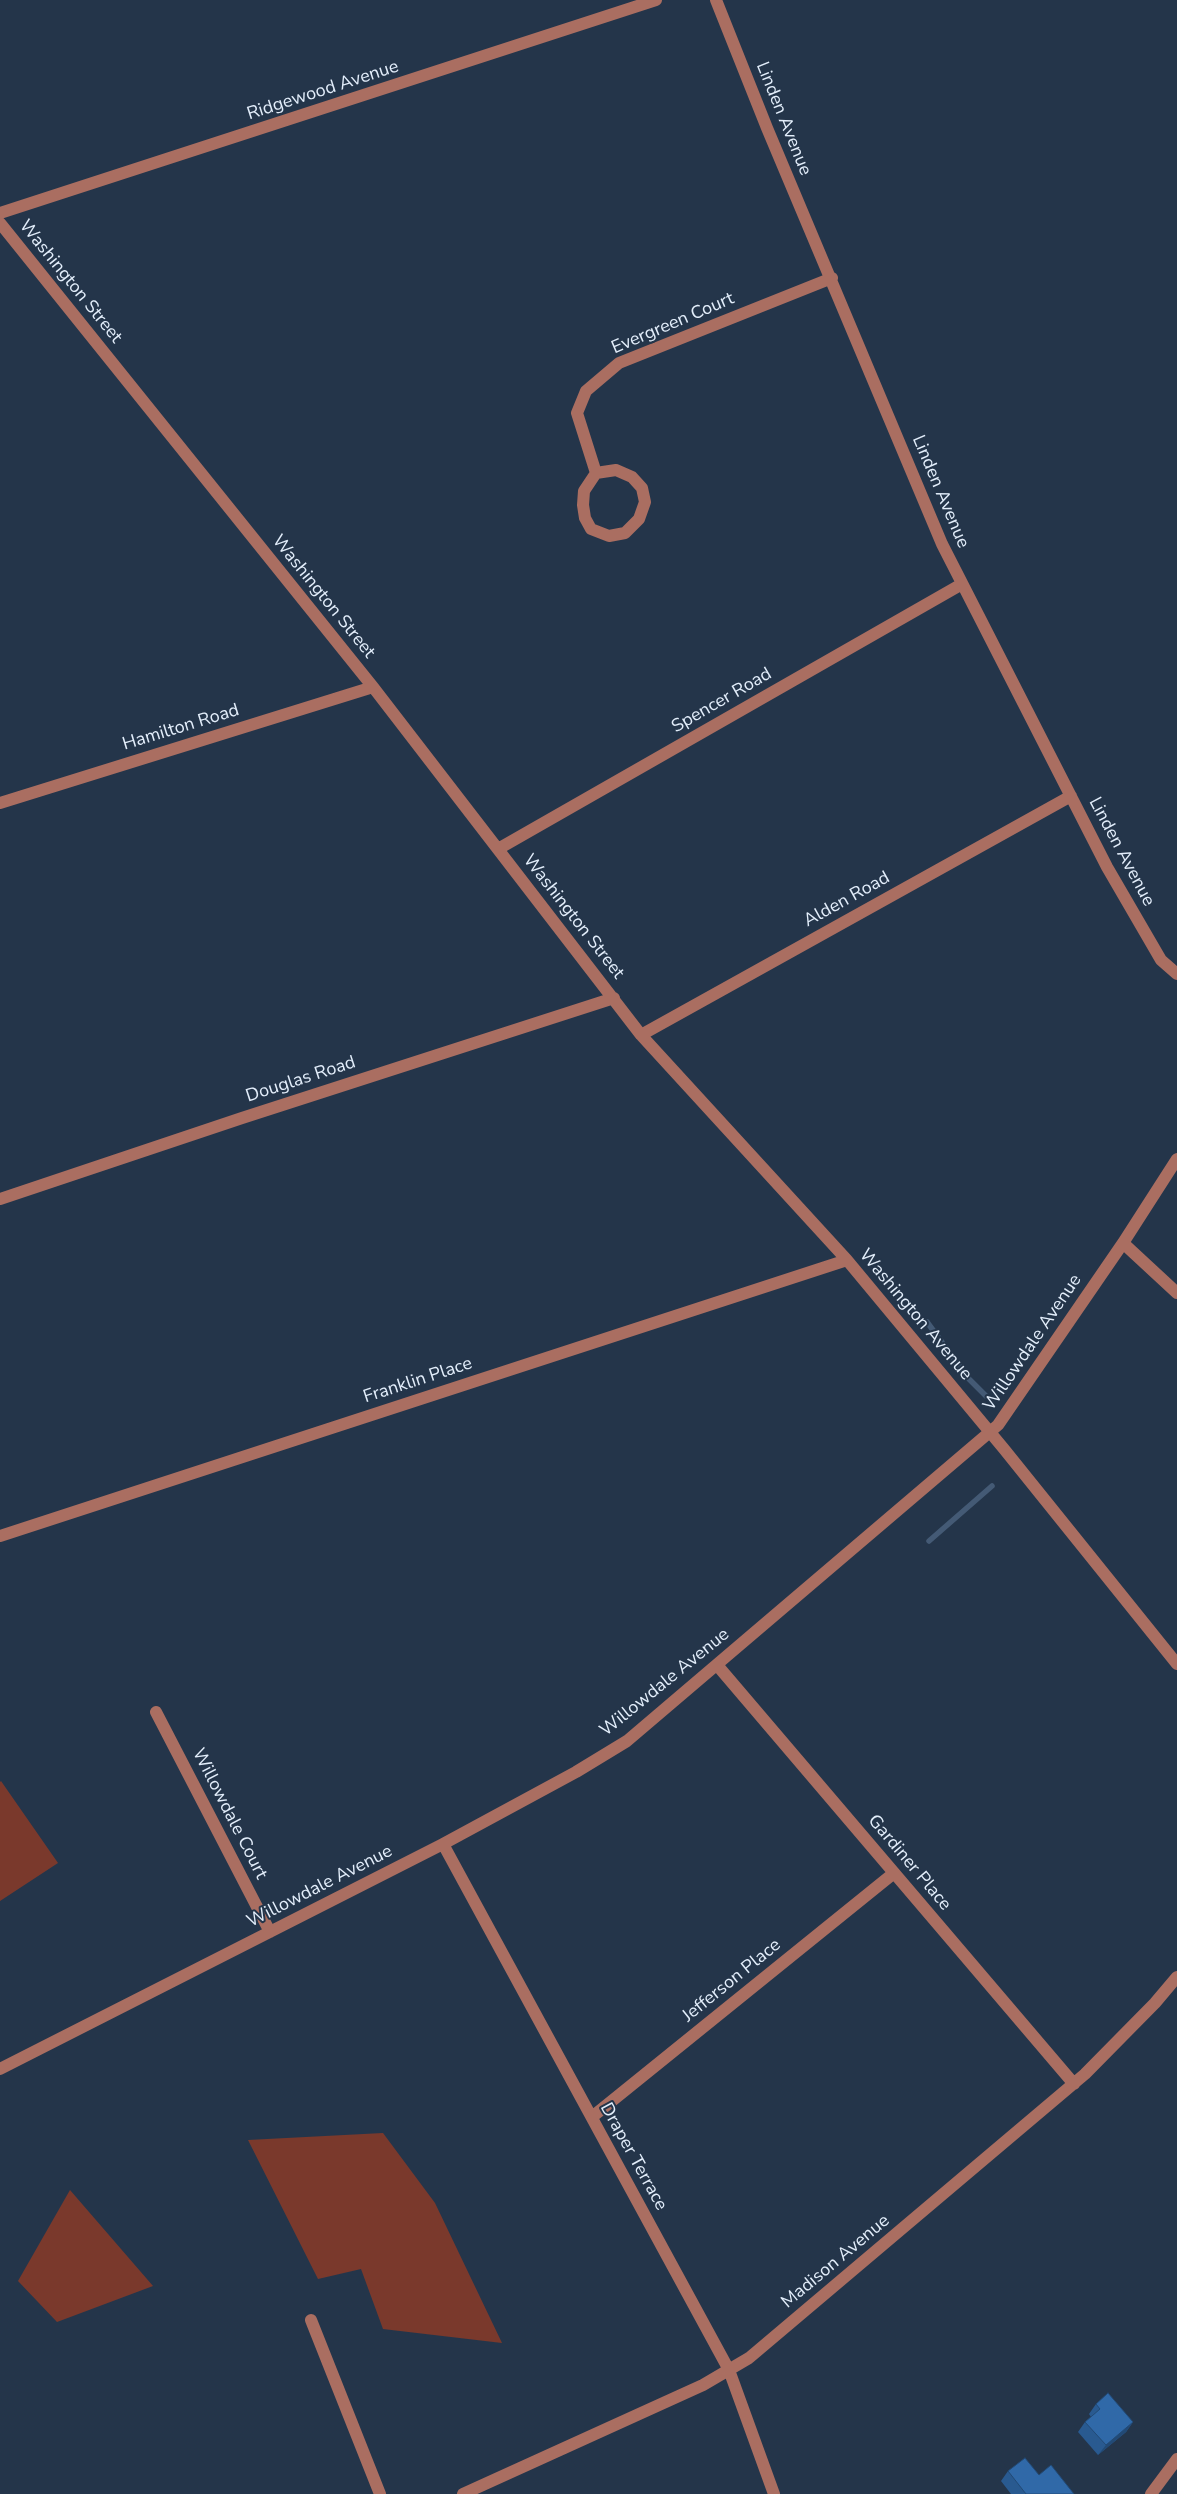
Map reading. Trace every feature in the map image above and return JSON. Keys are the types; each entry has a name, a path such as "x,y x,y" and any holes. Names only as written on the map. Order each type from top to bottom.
{"street":[{"name":"Ridgewood Avenue","path":"0,213 656,0"},
{"name":"Linden Avenue","path":"716,0 767,128 832,278 942,544 1107,867 1161,960 1177,974"},
{"name":"Washington Street","path":"0,223 373,688 614,998"},
{"name":"Evergreen Court","path":"596,473 577,412 586,391 619,363 832,278"},
{"path":"616,470 632,476 642,488 646,502 639,518 626,533 609,536 591,529 585,518 584,491 596,473 616,470"},
{"name":"Spencer Road","path":"498,849 962,584"},
{"name":"Hamilton Road","path":"0,803 373,688"},
{"name":"Alden Road","path":"641,1034 1071,796"},
{"name":"Washington Avenue","path":"614,998 641,1034 847,1260 990,1432 1177,1664"},
{"name":"Douglas Road","path":"0,1199 251,1115 614,998"},
{"name":"Willowdale Avenue","path":"0,2068 443,1844 576,1772 626,1741 998,1425 1123,1243 1177,1159"},
{"path":"1123,1243 1177,1293"},
{"name":"Franklin Place","path":"0,1536 847,1260"},
{"name":"Gardiner Place","path":"717,1664 1074,2084"},
{"name":"Willowdale Court","path":"156,1712 270,1932"},
{"name":"Draper Terrace","path":"443,1844 729,2370 774,2494"},
{"name":"Jefferson Place","path":"592,2117 894,1873"},
{"name":"Madison Avenue","path":"463,2494 703,2385 749,2358 1074,2084 1149,2009 1177,1977"},
{"path":"311,2320 380,2494"},
{"path":"1151,2494 1177,2459"}],"shaded area":[{"path":"0,1782 58,1863 0,1901"},
{"path":"383,2133 435,2203 502,2343 383,2329 361,2269 318,2279 248,2140"},
{"path":"70,2190 153,2286 57,2322 18,2281"}],"building":[{"path":"1108,2393 1133,2422 1106,2445 1085,2422 1100,2409 1096,2404"},
{"path":"1025,2458 1039,2475 1051,2465 1074,2494 1026,2494 1008,2471"}],"waterway":[{"path":"927,1322 969,1379 986,1396"},
{"path":"929,1541 992,1486"}]}
